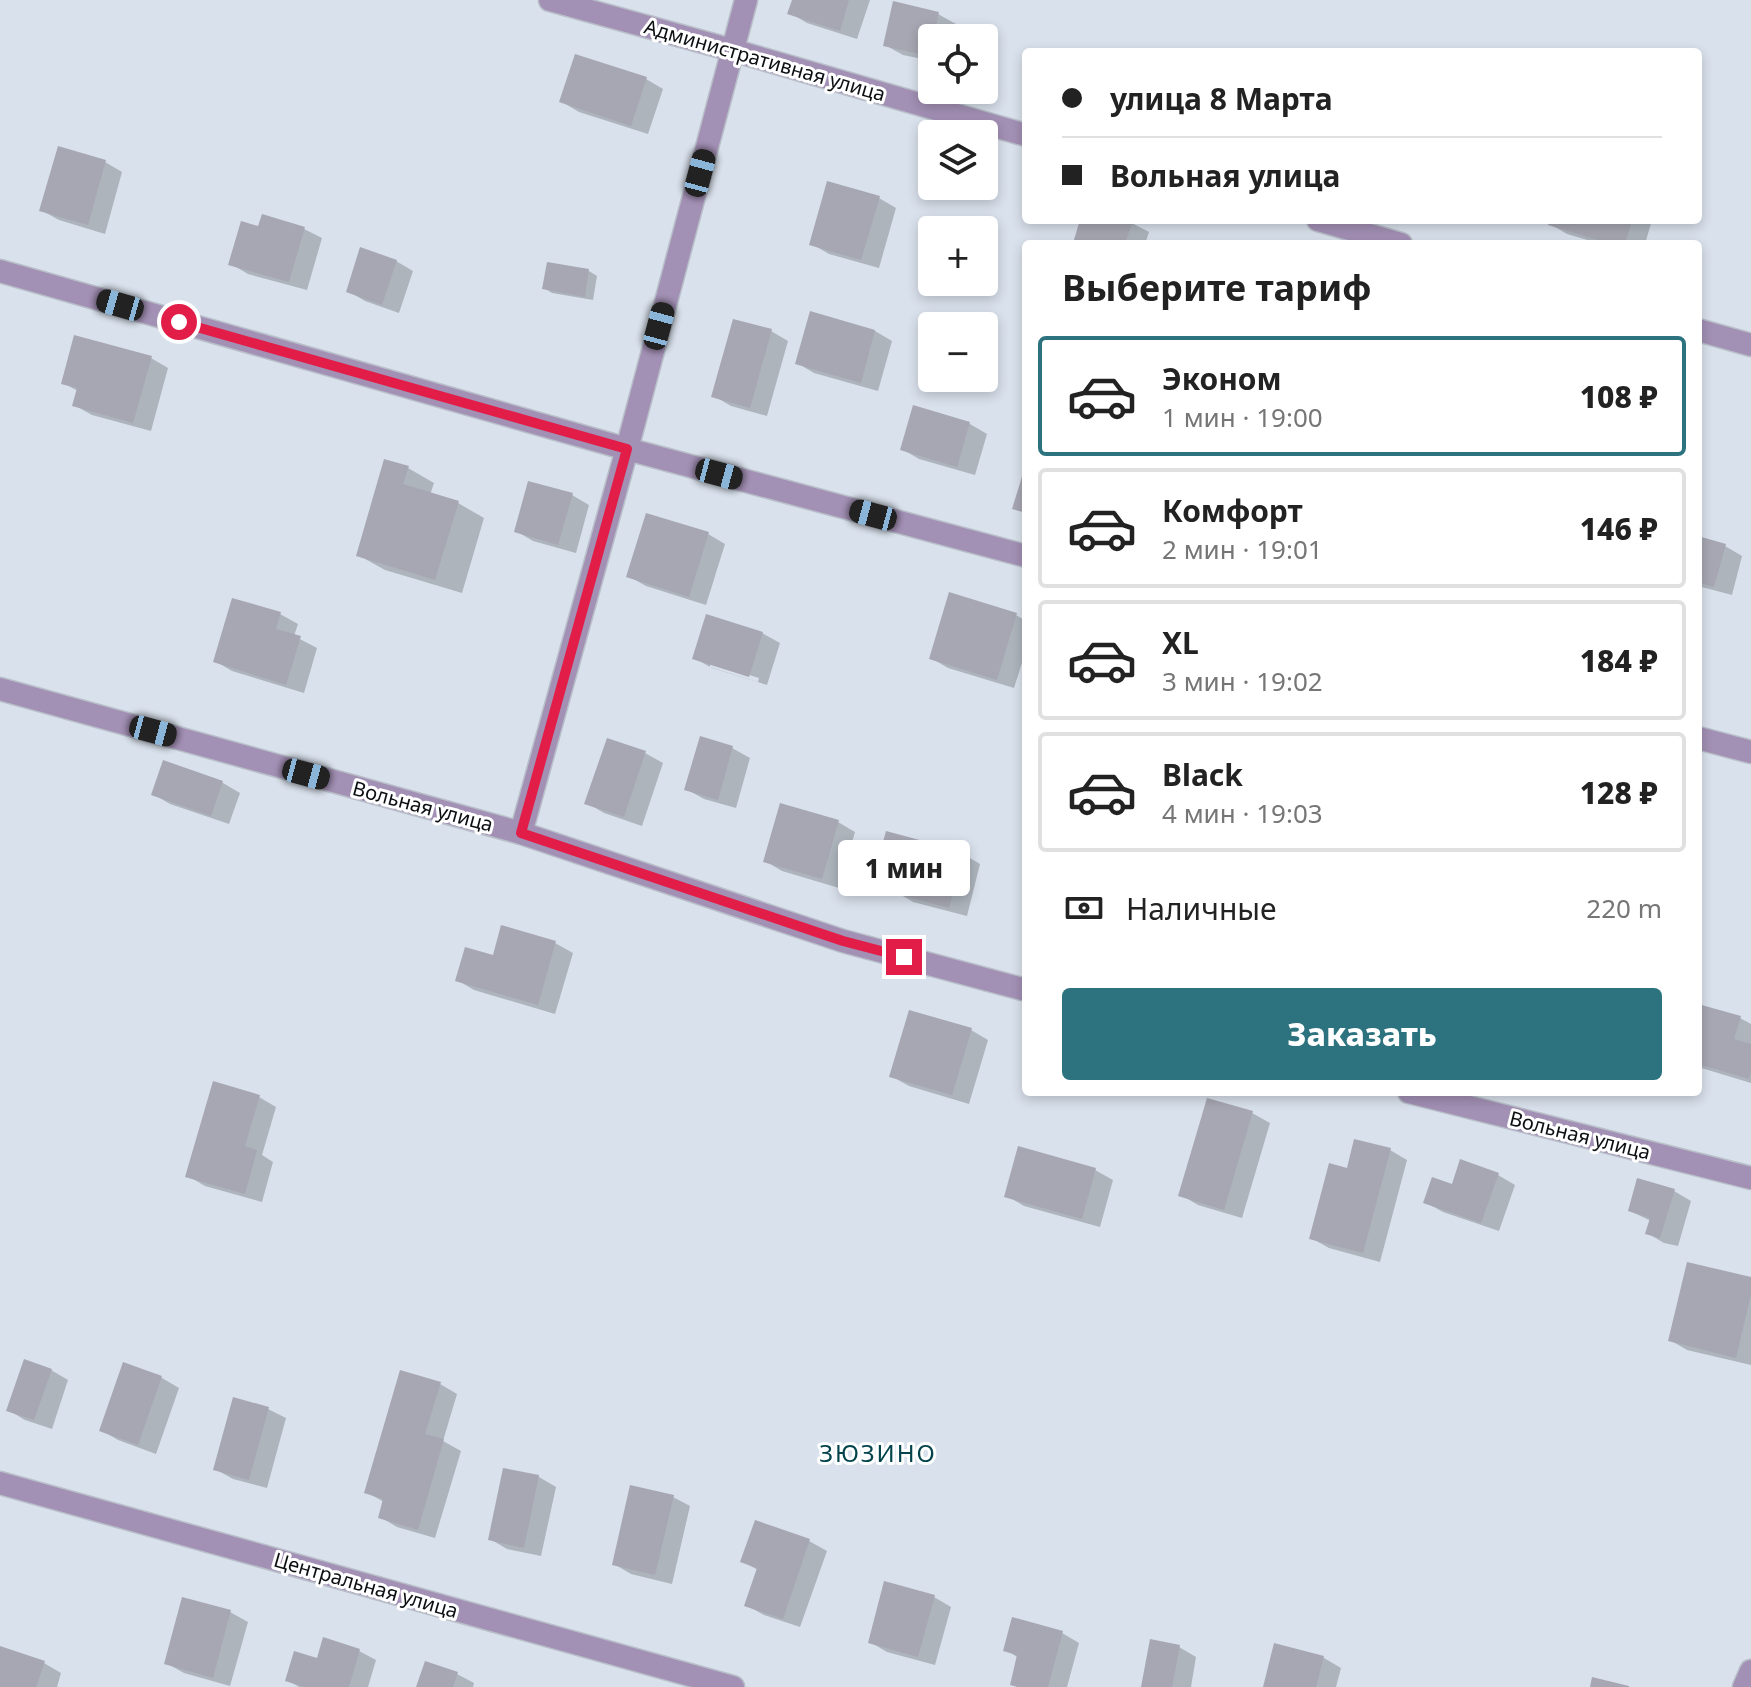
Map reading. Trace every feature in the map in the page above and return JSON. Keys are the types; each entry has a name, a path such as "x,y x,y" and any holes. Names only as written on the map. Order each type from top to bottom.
{"street":[{"name":"Административная улица","path":"550,0 1022,134"},
{"path":"521,833 746,0"},
{"path":"1332,224 1387,240"},
{"path":"0,271 627,449 1022,555"},
{"path":"1702,331 1751,345"},
{"name":"Вольная улица","path":"0,689 521,833 843,941 1022,989"},
{"path":"1702,739 1751,752"},
{"name":"Вольная улица","path":"1425,1096 1751,1178"},
{"name":"Центральная улица","path":"0,1483 733,1687"},
{"path":"1744,1687 1751,1671"}],"building":[{"path":"792,0 849,0 840,31 787,14"},
{"path":"893,1 939,12 936,24 918,24 918,54 883,46"},
{"path":"575,54 647,77 631,126 559,102"},
{"path":"58,146 106,160 88,225 39,211"},
{"path":"827,181 880,196 861,260 809,245"},
{"path":"262,214 305,227 289,282 228,265 241,221 258,226"},
{"path":"1079,224 1132,224 1126,240 1074,240"},
{"path":"1631,224 1626,240 1598,240 1548,225"},
{"path":"360,247 397,260 382,305 346,292"},
{"path":"547,262 589,269 585,297 542,289"},
{"path":"810,311 875,330 861,383 795,364"},
{"path":"733,319 772,329 750,408 711,397"},
{"path":"74,335 152,356 133,423 72,406 77,388 61,384"},
{"path":"913,405 970,422 957,467 900,450"},
{"path":"384,459 409,466 403,484 459,501 435,580 356,556"},
{"path":"1022,477 1022,512 1012,509"},
{"path":"528,481 573,493 558,545 514,532"},
{"path":"646,513 709,532 689,597 626,577"},
{"path":"1702,537 1726,544 1714,587 1702,583"},
{"path":"949,592 1017,613 997,680 929,659"},
{"path":"232,598 281,612 276,629 301,636 286,685 213,662"},
{"path":"706,614 763,632 749,677 692,659"},
{"path":"700,736 733,746 718,800 684,790"},
{"path":"607,738 646,751 624,817 584,804"},
{"path":"163,760 223,781 211,816 151,795"},
{"path":"780,803 839,820 822,879 763,862"},
{"path":"886,831 964,852 949,908 893,893 896,882 874,875"},
{"path":"501,925 556,941 538,1005 455,981 465,947 493,955"},
{"path":"1702,1005 1741,1016 1734,1039 1751,1044 1749,1079 1702,1065"},
{"path":"909,1010 972,1028 952,1095 889,1077"},
{"path":"213,1081 260,1095 245,1146 257,1150 245,1194 185,1177"},
{"path":"1207,1098 1253,1111 1224,1210 1178,1196"},
{"path":"1354,1139 1391,1148 1363,1253 1309,1239 1329,1163 1347,1168"},
{"path":"1018,1146 1096,1168 1082,1219 1004,1197"},
{"path":"1460,1159 1499,1173 1481,1223 1423,1203 1432,1177 1452,1184"},
{"path":"1637,1178 1675,1189 1660,1238 1645,1234 1650,1218 1628,1211"},
{"path":"1687,1262 1751,1277 1751,1294 1736,1358 1668,1341"},
{"path":"24,1359 52,1369 34,1420 6,1411"},
{"path":"123,1362 162,1376 138,1445 99,1431"},
{"path":"400,1370 441,1382 425,1434 444,1439 418,1530 378,1518 383,1499 364,1493"},
{"path":"233,1397 269,1407 249,1480 213,1470"},
{"path":"503,1468 539,1475 524,1548 488,1540"},
{"path":"630,1485 674,1495 655,1575 612,1565"},
{"path":"755,1520 810,1539 783,1619 744,1606 757,1568 740,1562"},
{"path":"884,1581 935,1595 918,1657 868,1643"},
{"path":"182,1597 231,1610 213,1678 164,1664"},
{"path":"1012,1617 1063,1631 1048,1687 1010,1685 1017,1655 1003,1651"},
{"path":"323,1637 360,1649 349,1687 305,1687 285,1681 294,1651 317,1658"},
{"path":"1150,1639 1180,1645 1172,1687 1141,1687"},
{"path":"1274,1643 1324,1656 1316,1687 1263,1687"},
{"path":"0,1646 45,1661 36,1687 0,1687"},
{"path":"425,1661 458,1672 453,1687 416,1687"},
{"path":"1592,1677 1629,1686 1629,1687 1590,1687"}],"district":[{"name":"ЗЮЗИНО","path":"878,1452"}],"route":[{"path":"179,322 627,449 521,833 843,941 904,957"}]}
